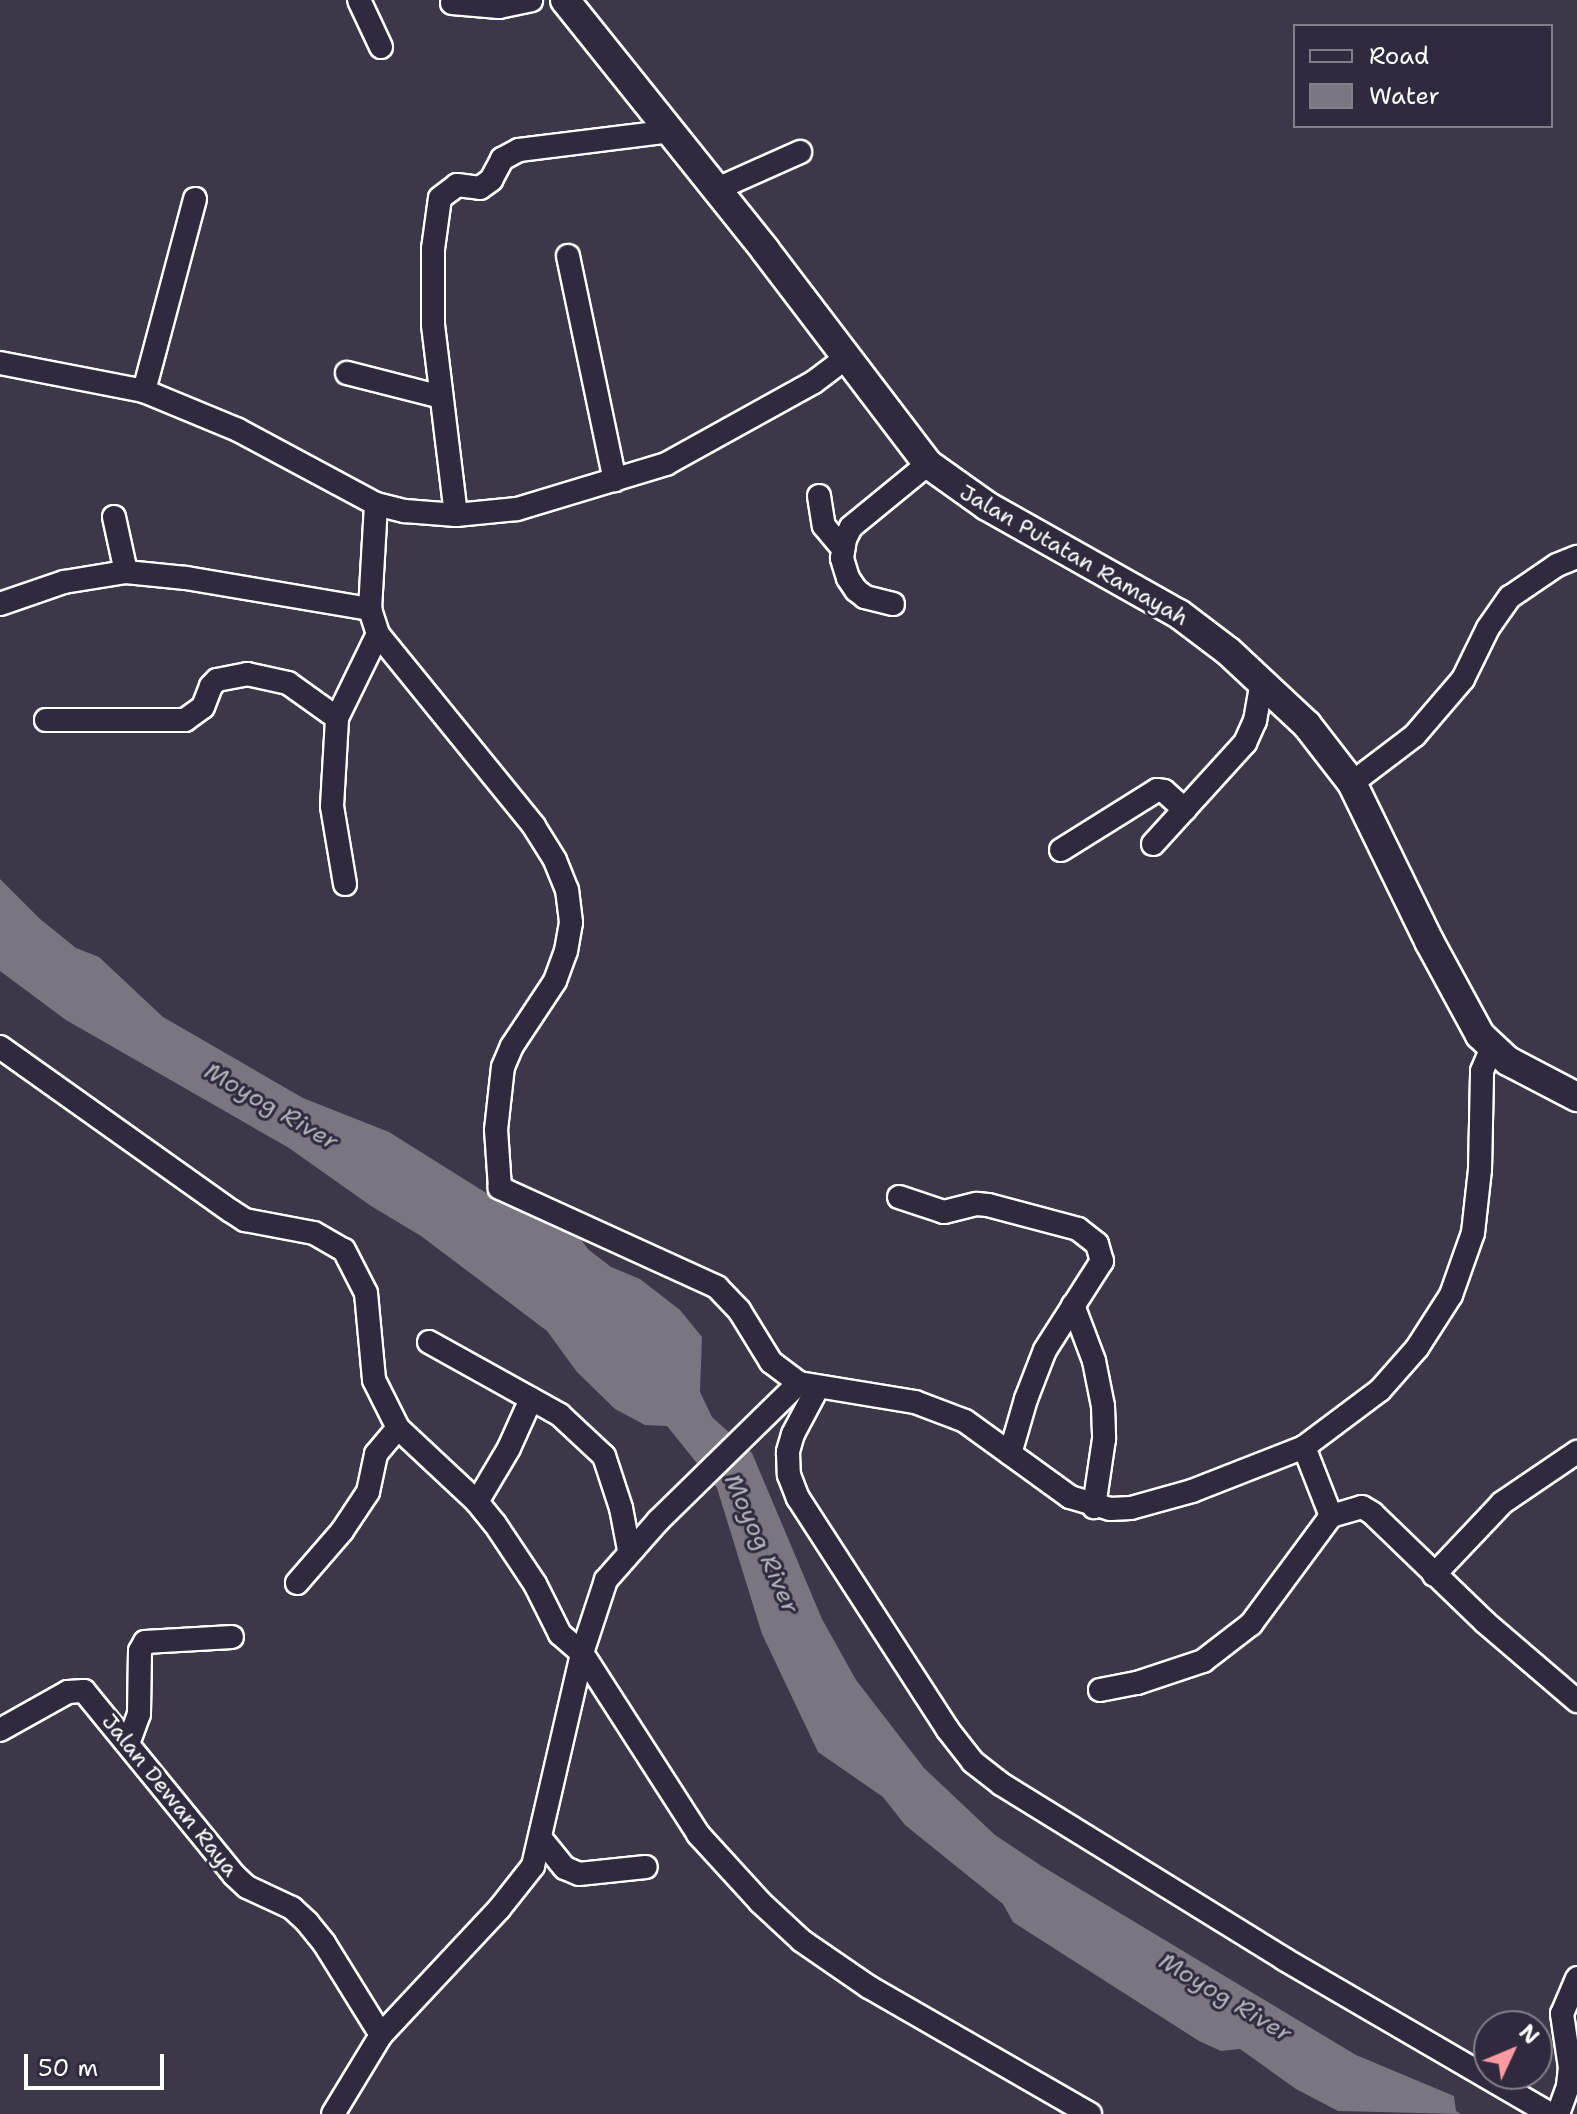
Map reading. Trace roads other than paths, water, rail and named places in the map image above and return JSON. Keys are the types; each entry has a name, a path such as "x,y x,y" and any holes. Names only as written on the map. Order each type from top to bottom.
{"main road":[{"name":"Jalan Putatan Ramayah","path":"565,0 717,189 928,464 965,493 1179,614 1262,681 1307,725 1352,783 1468,1017 1492,1048 1542,1081 1577,1097"}],"street":[{"path":"359,0 381,47"},
{"path":"452,3 499,7 531,0"},
{"path":"456,515 433,324 433,249 440,198 457,185 480,188 491,180 502,159 519,150 671,131"},
{"path":"717,189 800,152"},
{"path":"144,391 195,199"},
{"path":"568,256 615,480"},
{"path":"0,363 144,391 238,430 376,504 456,515 517,509 666,464 814,382 847,357"},
{"path":"347,373 441,397"},
{"path":"893,604 865,597 856,590 848,578 843,549 851,527 928,464"},
{"path":"819,496 824,526 843,549"},
{"path":"376,504 370,609 378,634 534,826 555,860 567,890 571,922 566,951 555,981 512,1046 503,1067 496,1130 500,1188 717,1287 739,1310 771,1362 808,1385 871,1392 915,1402 965,1421 1070,1497 1094,1507 1131,1508 1192,1491 1304,1447 1380,1390 1417,1348 1451,1295 1473,1233 1480,1170 1482,1071 1492,1048"},
{"path":"114,517 126,572"},
{"path":"1352,783 1415,735 1463,679 1488,628 1510,597 1557,565 1577,557"},
{"path":"0,604 64,582 126,572 186,578 370,609"},
{"path":"345,884 332,806 337,718 378,634"},
{"path":"46,720 185,720 203,707 211,686 217,680 247,674 288,683 337,718"},
{"path":"1153,844 1245,743 1255,721 1262,681"},
{"path":"1061,850 1157,790 1164,791 1185,810"},
{"path":"0,1047 245,1220 314,1233 344,1250 366,1293 374,1380 398,1428 477,1502 516,1553 560,1634 582,1653 698,1834 792,1931 869,1987 1090,2114"},
{"path":"899,1197 944,1212 977,1204 988,1205 1090,1236 1102,1261 1045,1350 1010,1454"},
{"path":"1073,1305 1094,1361 1103,1406 1104,1439 1094,1507"},
{"path":"429,1342 560,1415 604,1456 621,1508 629,1550"},
{"path":"333,2114 381,2035 521,1884 533,1866 542,1840 582,1653 606,1580 629,1550 774,1408 808,1385"},
{"path":"808,1385 788,1452 789,1475 798,1498 948,1730 973,1762 1001,1784 1284,1959 1550,2114"},
{"path":"477,1502 509,1448 531,1399"},
{"path":"297,1583 360,1505 368,1492 376,1454 398,1428"},
{"path":"1304,1447 1331,1516"},
{"path":"1434,1575 1502,1503 1577,1452"},
{"path":"1100,1690 1137,1683 1203,1661 1265,1608 1331,1516 1362,1507 1577,1701"},
{"path":"128,1744 139,1714 140,1651 145,1642 232,1637"},
{"name":"Jalan Dewan Raya","path":"0,1730 76,1689 84,1691 241,1881 262,1896 292,1908 307,1922 324,1943 381,2035"},
{"path":"542,1840 565,1868 579,1874 646,1867"},
{"path":"1558,2114 1568,2086 1570,2068 1562,2014 1577,1978"}],"water":[{"name":"Moyog River","path":"0,879 40,919 76,948 99,957 163,1017 303,1098 389,1132 507,1206 574,1231 589,1250 611,1267 640,1279 680,1310 702,1337 700,1392 712,1417 752,1453 822,1619 856,1680 924,1768 995,1835 1040,1865 1356,2055 1454,2096 1456,2111 1461,2114 1338,2111 1296,2089 1240,2049 1221,2051 1199,2041 1013,1922 1003,1904 905,1825 883,1797 818,1752 762,1634 717,1488 667,1426 645,1425 615,1409 577,1372 547,1331 421,1236 371,1206 289,1148 66,1020 0,971"}]}
